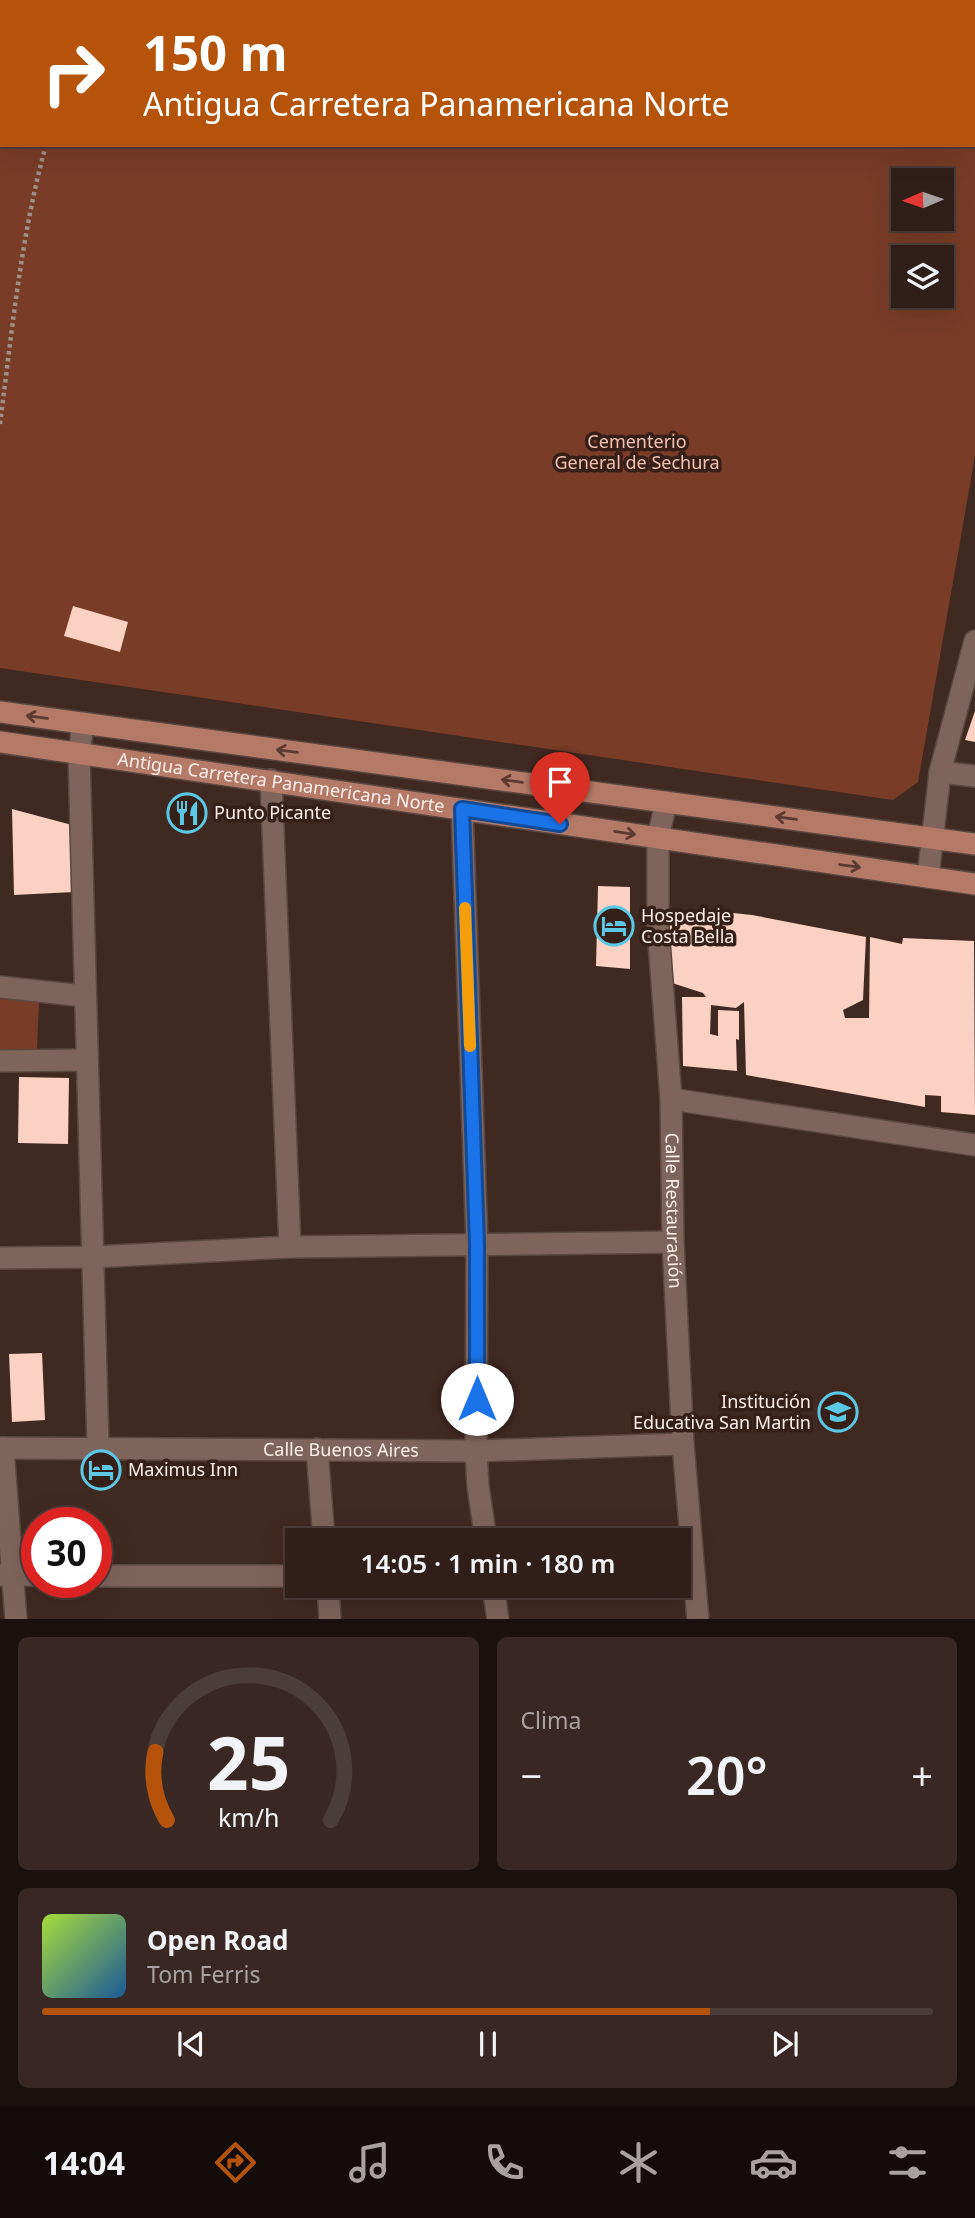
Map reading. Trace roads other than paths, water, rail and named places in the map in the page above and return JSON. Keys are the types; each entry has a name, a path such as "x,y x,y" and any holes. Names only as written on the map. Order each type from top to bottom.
{"main road":[{"name":"Antigua Carretera Panamericana Norte","path":"0,712 975,844"},
{"name":"Antigua Carretera Panamericana Norte","path":"0,742 975,884"}],"street":[{"path":"928,877 940,772 975,641"},
{"path":"83,723 79,755 98,1447"},
{"path":"940,772 975,776"},
{"path":"271,780 290,1247"},
{"name":"Calle Restauración","path":"666,802 658,838 658,929 671,1099 673,1242 683,1444 698,1619"},
{"path":"462,809 477,1244 476,1451 484,1528"},
{"path":"0,987 84,996"},
{"path":"0,1060 86,1060"},
{"path":"671,1099 975,1145"},
{"path":"0,1258 92,1257 290,1247 673,1242"},
{"name":"Calle Buenos Aires","path":"2,1448 476,1451 683,1444"},
{"path":"2,1448 7,1575 16,1619"},
{"path":"317,1449 323,1528"},
{"path":"112,1576 285,1576"},
{"path":"329,1598 330,1619"},
{"path":"495,1598 498,1619"}],"place":[{"name":"Punto Picante","path":"187,813"},
{"name":"Hospedaje Costa Bella","path":"614,926"},
{"name":"Institución Educativa San Martin","path":"838,1412"},
{"name":"Maximus Inn","path":"101,1470"}],"park label":[{"name":"Cementerio General de Sechura","path":"637,452"}]}
